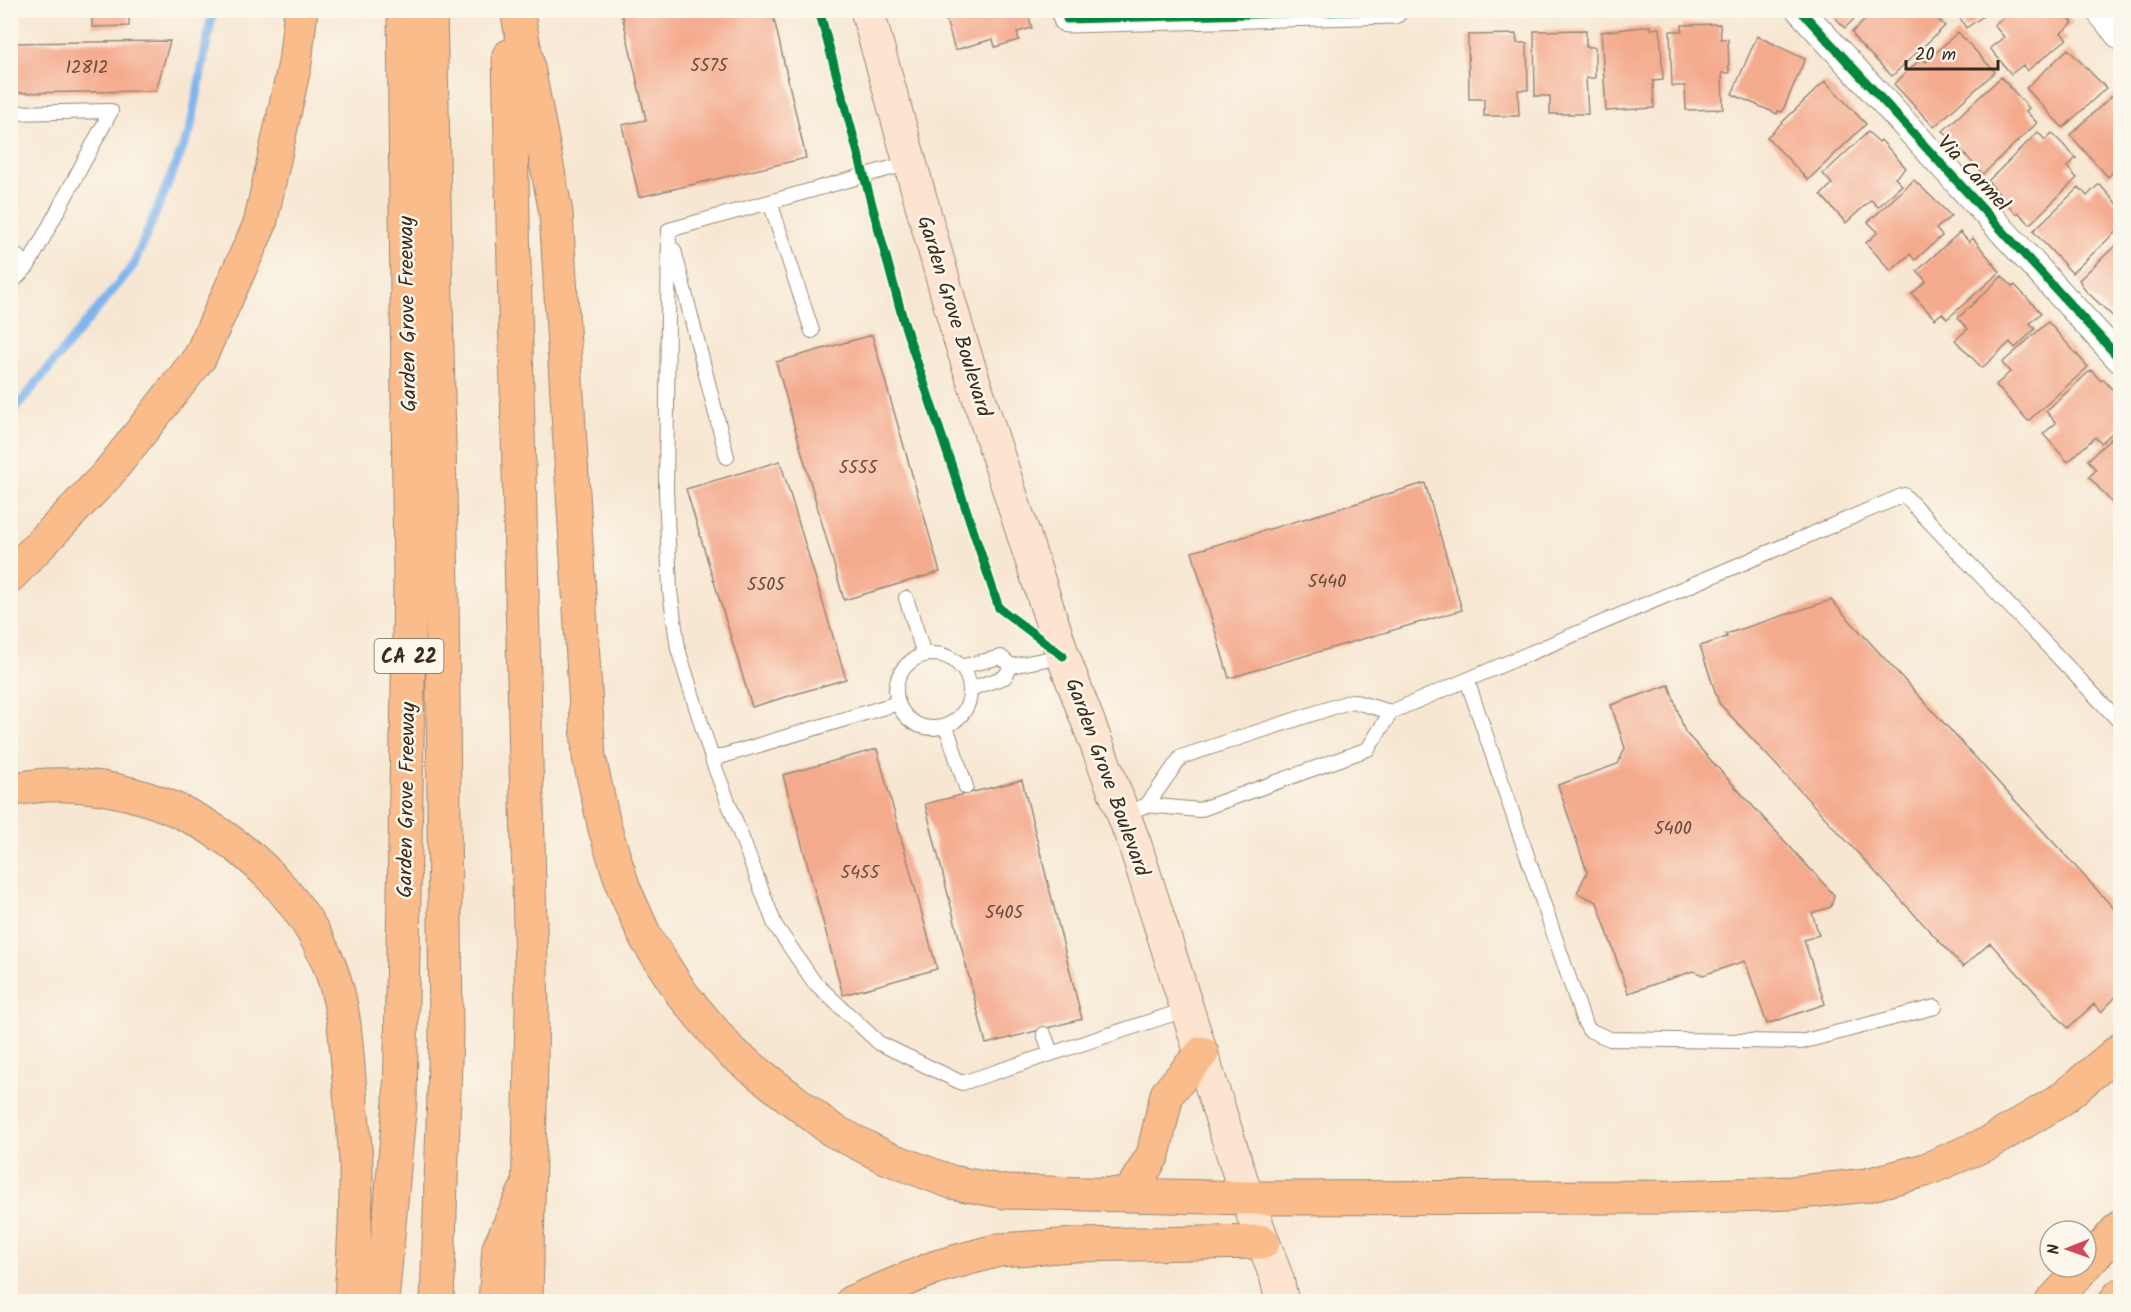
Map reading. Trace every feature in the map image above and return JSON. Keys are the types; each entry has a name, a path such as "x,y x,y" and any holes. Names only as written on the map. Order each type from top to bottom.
{"highway":[{"path":"10,576 107,476 200,357 260,224 295,63 301,10"},
{"name":"Garden Grove Freeway","path":"382,1302 400,1102 410,584 404,10"},
{"path":"430,10 441,576 446,1033 436,1302"},
{"path":"508,10 532,1010 526,1302"},
{"path":"517,10 556,213 590,757 605,829 624,889 645,938 682,993 731,1052 832,1130 885,1156 951,1182 1005,1192 1063,1196 1129,1194 1247,1198 1674,1197 1791,1193 1867,1185 1925,1170 1989,1143 2059,1101 2121,1050"},
{"path":"10,790 30,785 100,787 168,805 221,832 287,894 311,929 330,967 344,1018 356,1165 351,1302"},
{"path":"1129,1194 1153,1155 1167,1094 1202,1053"},
{"path":"495,1302 499,1248 530,1180"},
{"path":"2098,1252 2121,1227"},
{"path":"852,1302 936,1267 999,1250 1075,1245 1263,1242"},
{"path":"2052,1302 2073,1279"},
{"path":"2115,1302 2121,1295"}],"main road":[{"name":"Garden Grove Boulevard","path":"867,10 959,336 1063,656 1135,810 1188,1009 1247,1198 1277,1279 1282,1302"}],"street":[{"path":"1066,15 1394,10"},
{"name":"Via Carmel","path":"1800,10 2121,359"},
{"path":"2099,10 2121,36"}],"lane":[{"path":"10,113 111,111 28,266 10,284"},
{"path":"669,230 909,163"},
{"path":"770,202 813,332"},
{"path":"669,230 727,457"},
{"path":"669,230 666,490 670,591 678,650 713,759 774,925 814,982 879,1043 962,1083 1188,1009"},
{"path":"10,250 28,266"},
{"path":"1135,810 1199,810 1368,749 1391,712 1904,495 2121,722"},
{"path":"906,598 924,654"},
{"path":"924,654 939,654 960,667 970,688 964,711 946,726 934,728 912,721 898,703 896,690 898,678 905,667 924,654"},
{"path":"1011,666 1063,656"},
{"path":"960,667 1001,657 1011,666"},
{"path":"970,688 1005,677 1011,666"},
{"path":"1467,680 1582,1019 1589,1030 1610,1039 1801,1042 1935,1007"},
{"path":"1135,810 1181,757 1352,701 1391,712"},
{"path":"713,759 898,703"},
{"path":"946,726 966,787"},
{"path":"1044,1034 1052,1053"}],"building":[{"path":"92,10 129,10 129,26 92,27"},
{"path":"621,10 772,10 806,158 639,197 622,125 646,120"},
{"path":"953,10 1027,10 1032,28 1017,32 1019,40 995,47 993,39 955,50 944,13"},
{"path":"1828,10 1863,10 1845,28"},
{"path":"1876,10 1947,10 1938,19 1945,26 1892,76 1857,41 1852,32"},
{"path":"1955,10 1992,10 1966,28"},
{"path":"2012,10 2063,10 2073,23 2061,33 2067,39 2027,71 2023,65 2011,74 1990,48 2004,37 1994,25"},
{"path":"1720,24 1721,39 1728,39 1729,73 1722,73 1723,109 1686,110 1685,86 1672,86 1670,31 1682,31 1682,25"},
{"path":"1650,26 1650,29 1660,28 1663,80 1653,81 1654,108 1606,111 1601,32"},
{"path":"1586,30 1586,47 1595,47 1595,78 1586,78 1588,114 1550,114 1550,96 1535,96 1534,31"},
{"path":"1958,32 1995,72 1934,127 1894,84 1922,58 1926,62"},
{"path":"1516,34 1517,43 1527,43 1528,90 1518,90 1519,116 1484,116 1484,99 1469,99 1468,35"},
{"path":"1757,36 1805,59 1782,112 1778,111 1777,114 1732,94"},
{"path":"170,41 156,91 10,93 10,43"},
{"path":"2068,49 2106,88 2063,128 2026,88"},
{"path":"2001,77 2029,108 2026,111 2037,123 1983,174 1943,131"},
{"path":"1825,81 1866,124 1808,180 1767,137"},
{"path":"2120,88 2120,166 2108,177 2070,135"},
{"path":"1868,132 1879,142 1881,140 1906,168 1895,178 1902,185 1878,207 1871,200 1846,223 1821,195 1832,184 1823,174"},
{"path":"2038,132 2045,140 2052,133 2076,158 2067,167 2077,178 2030,224 2018,212 2016,214 1988,181"},
{"path":"1914,180 1951,216 1936,229 1942,236 1915,260 1910,254 1891,271 1866,243 1878,232 1868,222"},
{"path":"2099,184 2120,207 2120,228 2072,273 2033,231 2079,187 2087,196"},
{"path":"1960,232 1969,242 1973,238 2000,272 1947,319 1942,313 1935,319 1912,294 1926,281 1917,271"},
{"path":"2116,245 2120,249 2119,322 2085,290 2079,280"},
{"path":"2002,276 2013,287 2015,285 2041,313 2030,323 2035,329 2015,348 2010,342 1982,368 1955,340 1968,329 1958,318"},
{"path":"2048,322 2088,367 2028,421 1996,385 2010,372 2002,363"},
{"path":"872,335 940,572 844,600 776,362"},
{"path":"2091,370 2101,381 2103,379 2120,398 2120,415 2117,418 2120,426 2101,443 2095,437 2068,462 2043,434 2056,423 2046,411"},
{"path":"2120,430 2120,499 2114,505 2089,477 2096,470 2088,460"},
{"path":"780,461 846,679 752,707 686,489"},
{"path":"1425,483 1462,610 1229,678 1192,552"},
{"path":"1831,600 2120,915 2120,993 2101,1012 2094,1004 2068,1028 1990,943 1963,967 1719,703 1700,646 1727,637 1726,634"},
{"path":"1669,685 1685,732 1834,895 1831,907 1812,913 1819,935 1804,940 1825,1004 1767,1024 1745,961 1703,975 1693,971 1628,993 1597,902 1577,893 1587,872 1558,785 1618,764 1625,748 1611,705"},
{"path":"877,749 937,969 843,995 783,775"},
{"path":"1022,780 1082,1019 986,1044 925,804"}],"waterway":[{"path":"10,415 133,266 190,131 213,10"}],"cycle path":[{"path":"819,10 904,323 999,608 1063,656"},
{"path":"1065,10 1067,19 1394,10"},
{"path":"1800,10 2120,359"}]}
